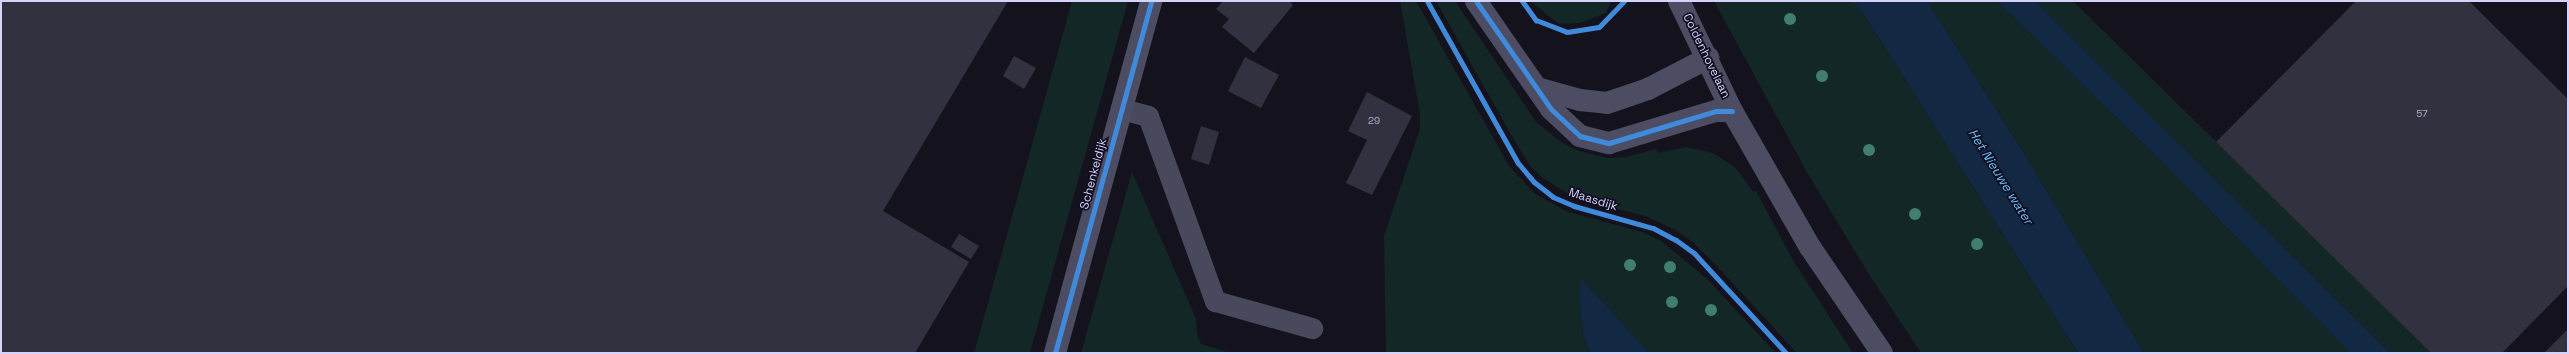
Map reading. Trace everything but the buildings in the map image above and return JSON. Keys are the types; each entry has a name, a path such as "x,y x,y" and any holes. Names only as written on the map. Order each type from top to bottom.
{"street":[{"name":"Schenkeldijk","path":"1055,353 1151,1"},
{"path":"1476,1 1551,109 1580,136 1609,143 1702,115 1732,111 1810,247 1882,353"},
{"name":"Coldenhovelaan","path":"1680,1 1732,111"},
{"path":"1536,88 1580,100 1607,103 1648,89 1708,58"}],"lane":[{"path":"1122,109 1148,116 1215,301 1312,328"}],"green space":[{"path":"1072,1 1128,1 1030,353 974,353"},
{"path":"1400,1 1416,1 1509,166 1535,194 1568,212 1642,232 1661,241 1706,278 1776,353 1650,353 1582,279 1579,299 1583,334 1590,353 1386,353 1384,236 1420,129 1420,114"},
{"path":"1436,1 1455,1 1536,122 1561,142 1576,150 1608,158 1626,157 1656,149 1658,153 1686,147 1713,153 1736,168 1753,192 1756,191 1794,262 1853,353 1797,353 1694,243 1672,228 1645,216 1575,198 1543,178 1531,167 1510,133"},
{"path":"1530,1 1611,1 1606,13 1580,23 1559,24"},
{"path":"1714,1 1851,1 1865,16 2078,353 1921,353 1870,276 1808,174"},
{"path":"1927,1 1997,1 2175,175 2350,353 2144,353 2019,145"},
{"path":"2035,1 2073,1 2431,353 2390,353"},
{"path":"1132,172 1196,319 1197,334 1201,344 1230,353 1081,353"}],"water":[{"name":"Het Nieuwe water","path":"1851,1 1927,1 2019,145 2144,353 2078,353 1865,16"},
{"path":"1997,1 2035,1 2390,353 2350,353 2175,175"},
{"path":"1581,278 1650,353 1590,353 1583,334 1579,299"}],"cycle path":[{"path":"1055,353 1151,1"},
{"name":"Maasdijk","path":"1427,1 1518,163 1534,182 1553,197 1574,206 1653,228 1676,240 1694,253 1786,353"},
{"path":"1476,1 1551,109 1580,136 1609,143 1716,111 1732,111"},
{"path":"1522,1 1536,20 1567,32 1599,27 1624,1"}]}
